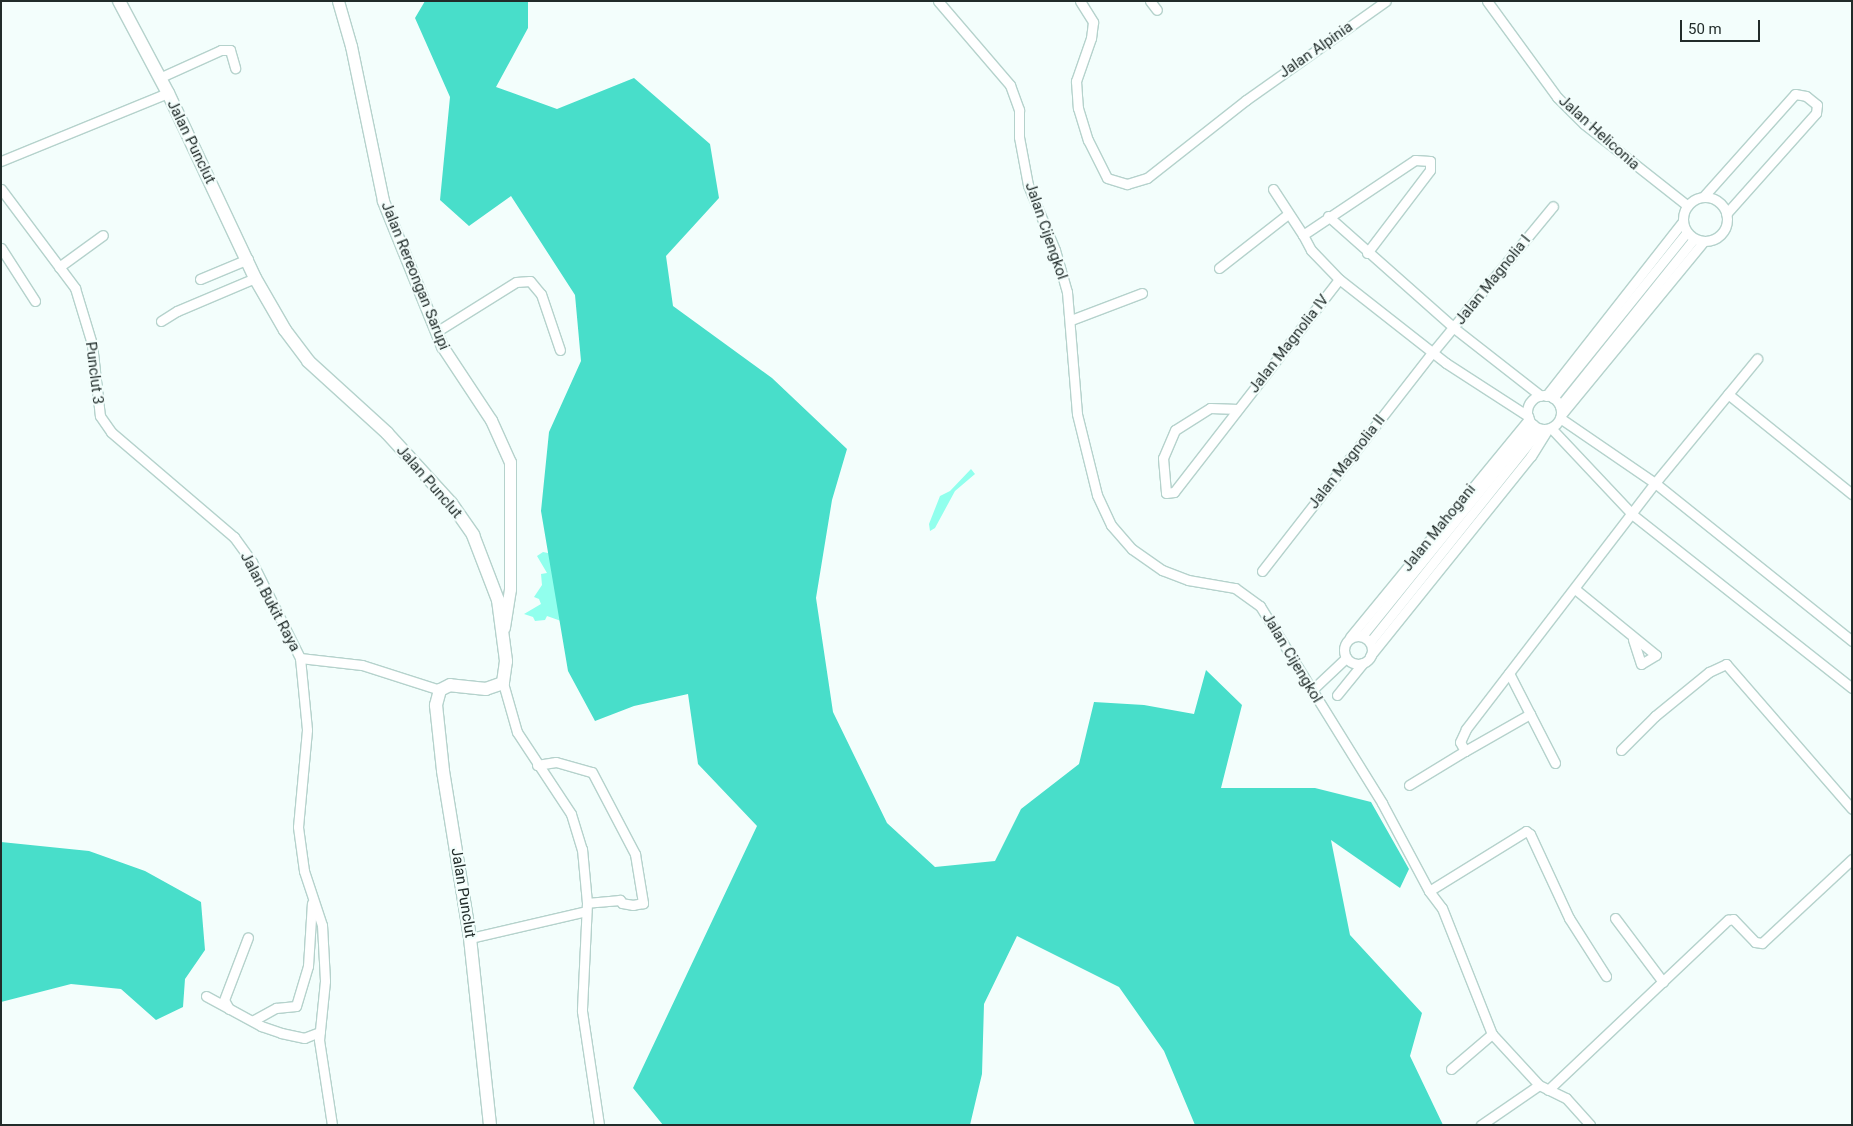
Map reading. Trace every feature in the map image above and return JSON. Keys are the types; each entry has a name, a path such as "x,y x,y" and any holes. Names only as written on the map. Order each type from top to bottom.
{"main road":[{"name":"Jalan Punclut","path":"119,1 168,93 248,259 255,278 285,330 308,361 387,433 451,503 472,534 498,600 504,628 503,683"},
{"path":"440,690 450,685 496,688 503,683"},
{"name":"Jalan Punclut","path":"440,690 436,705 443,771 470,938 490,1125"}],"street":[{"name":"Jalan Rereongan Sarupi","path":"338,1 351,46 383,201 436,332 465,384 491,420 510,462 510,589 504,628"},
{"name":"Jalan Cijengkol","path":"938,1 1010,85 1019,110 1019,138 1028,185 1055,250 1071,320 1076,414 1097,495 1111,525 1132,549 1162,570 1188,580 1235,588 1260,606 1382,803 1429,891 1442,908 1492,1034 1539,1085 1566,1098 1590,1125"},
{"name":"Jalan Alpinia","path":"1080,1 1093,22 1091,38 1076,81 1078,108 1088,140 1104,172 1112,182 1136,183 1147,178 1246,100 1386,1"},
{"path":"1150,1 1157,10"},
{"name":"Jalan Heliconia","path":"1487,1 1564,104 1650,178 1688,206"},
{"path":"160,78 221,50 230,50 236,68"},
{"path":"1,160 168,93"},
{"path":"1547,396 1683,221 1688,206 1703,197 1795,94 1806,96 1817,105 1816,113 1726,214"},
{"path":"1303,236 1328,216 1415,160 1430,161 1427,174 1367,253"},
{"name":"Punclut 3","path":"1,189 75,288 92,344 100,416 111,432 224,527"},
{"path":"1273,189 1311,250 1339,279 1432,353 1538,424 1633,515 1852,688"},
{"path":"1366,639 1538,424 1560,413 1699,240 1721,235 1725,229 1726,214 1718,201 1703,197"},
{"name":"Jalan Magnolia I","path":"1432,353 1553,206"},
{"path":"1219,268 1288,214"},
{"path":"1328,216 1367,253 1454,328 1547,396 1560,413 1655,483 1852,641"},
{"path":"1683,221 1687,232 1699,240"},
{"path":"1337,695 1531,456 1538,424 1530,403 1547,396 1687,232"},
{"path":"59,267 103,235"},
{"path":"1,248 35,301"},
{"path":"200,278 248,259"},
{"path":"161,320 177,311 255,278"},
{"name":"Jalan Magnolia IV","path":"1238,409 1210,408 1176,430 1164,458 1166,493 1174,492 1339,279"},
{"path":"436,332 516,282 530,281 541,294 560,350"},
{"path":"1071,320 1142,293"},
{"name":"Jalan Magnolia II","path":"1262,571 1432,353"},
{"path":"1465,751 1460,742 1466,729 1633,515 1655,483 1757,359"},
{"path":"1728,394 1852,494"},
{"name":"Jalan Mahogani","path":"1350,638 1538,424"},
{"name":"Jalan Bukit Raya","path":"224,527 252,562 300,658 362,665 440,690"},
{"path":"1575,589 1633,639"},
{"path":"1363,663 1354,663 1346,658 1344,647 1350,638 1366,639"},
{"path":"1366,639 1370,656"},
{"path":"300,658 307,730 298,827 304,871 322,925 325,964 320,1032 332,1125"},
{"path":"1312,690 1346,658"},
{"path":"1621,750 1655,716 1709,672 1726,664 1852,809"},
{"path":"1509,673 1555,763"},
{"path":"503,683 516,732 571,814 582,849 587,907 582,1011 599,1125"},
{"path":"1409,785 1530,714"},
{"path":"470,938 620,900 622,903 633,905 643,903 635,854 592,772 556,762 537,765"},
{"path":"1429,891 1526,831 1530,834 1568,918 1606,976"},
{"path":"1548,1090 1729,919 1755,942 1764,942 1852,859"},
{"path":"254,1020 276,1008 296,1006 308,966 312,893"},
{"path":"1615,918 1663,982"},
{"path":"229,1009 224,1000 248,937"},
{"path":"206,996 254,1020 261,1026 304,1038 320,1032"},
{"path":"1451,1069 1492,1034"},
{"path":"1481,1125 1539,1085"}],"green space":[{"path":"425,1 528,1 528,28 496,87 557,109 634,78 710,144 719,198 666,256 673,306 772,378 847,449 832,500 816,598 833,712 887,823 935,867 995,861 1021,809 1079,764 1094,702 1144,705 1194,714 1206,670 1242,705 1221,788 1315,788 1371,802 1409,869 1400,888 1331,840 1350,935 1422,1013 1410,1056 1443,1125 1195,1125 1164,1051 1119,987 1017,936 984,1004 982,1074 970,1125 663,1125 633,1088 757,826 698,764 688,694 634,706 595,721 568,671 541,511 549,432 581,361 575,295 511,196 469,226 440,200 450,97 415,18"},
{"path":"971,469 975,474 955,491 935,528 930,531 929,524 940,496 950,491"},
{"path":"543,552 553,554 561,621 547,616 545,620 535,621 533,617 524,614 541,604 539,599 534,597 542,585 541,574 547,573 537,556"},
{"path":"1,842 89,851 145,871 201,902 205,950 185,979 183,1007 156,1020 121,989 71,984 1,1002"}]}
